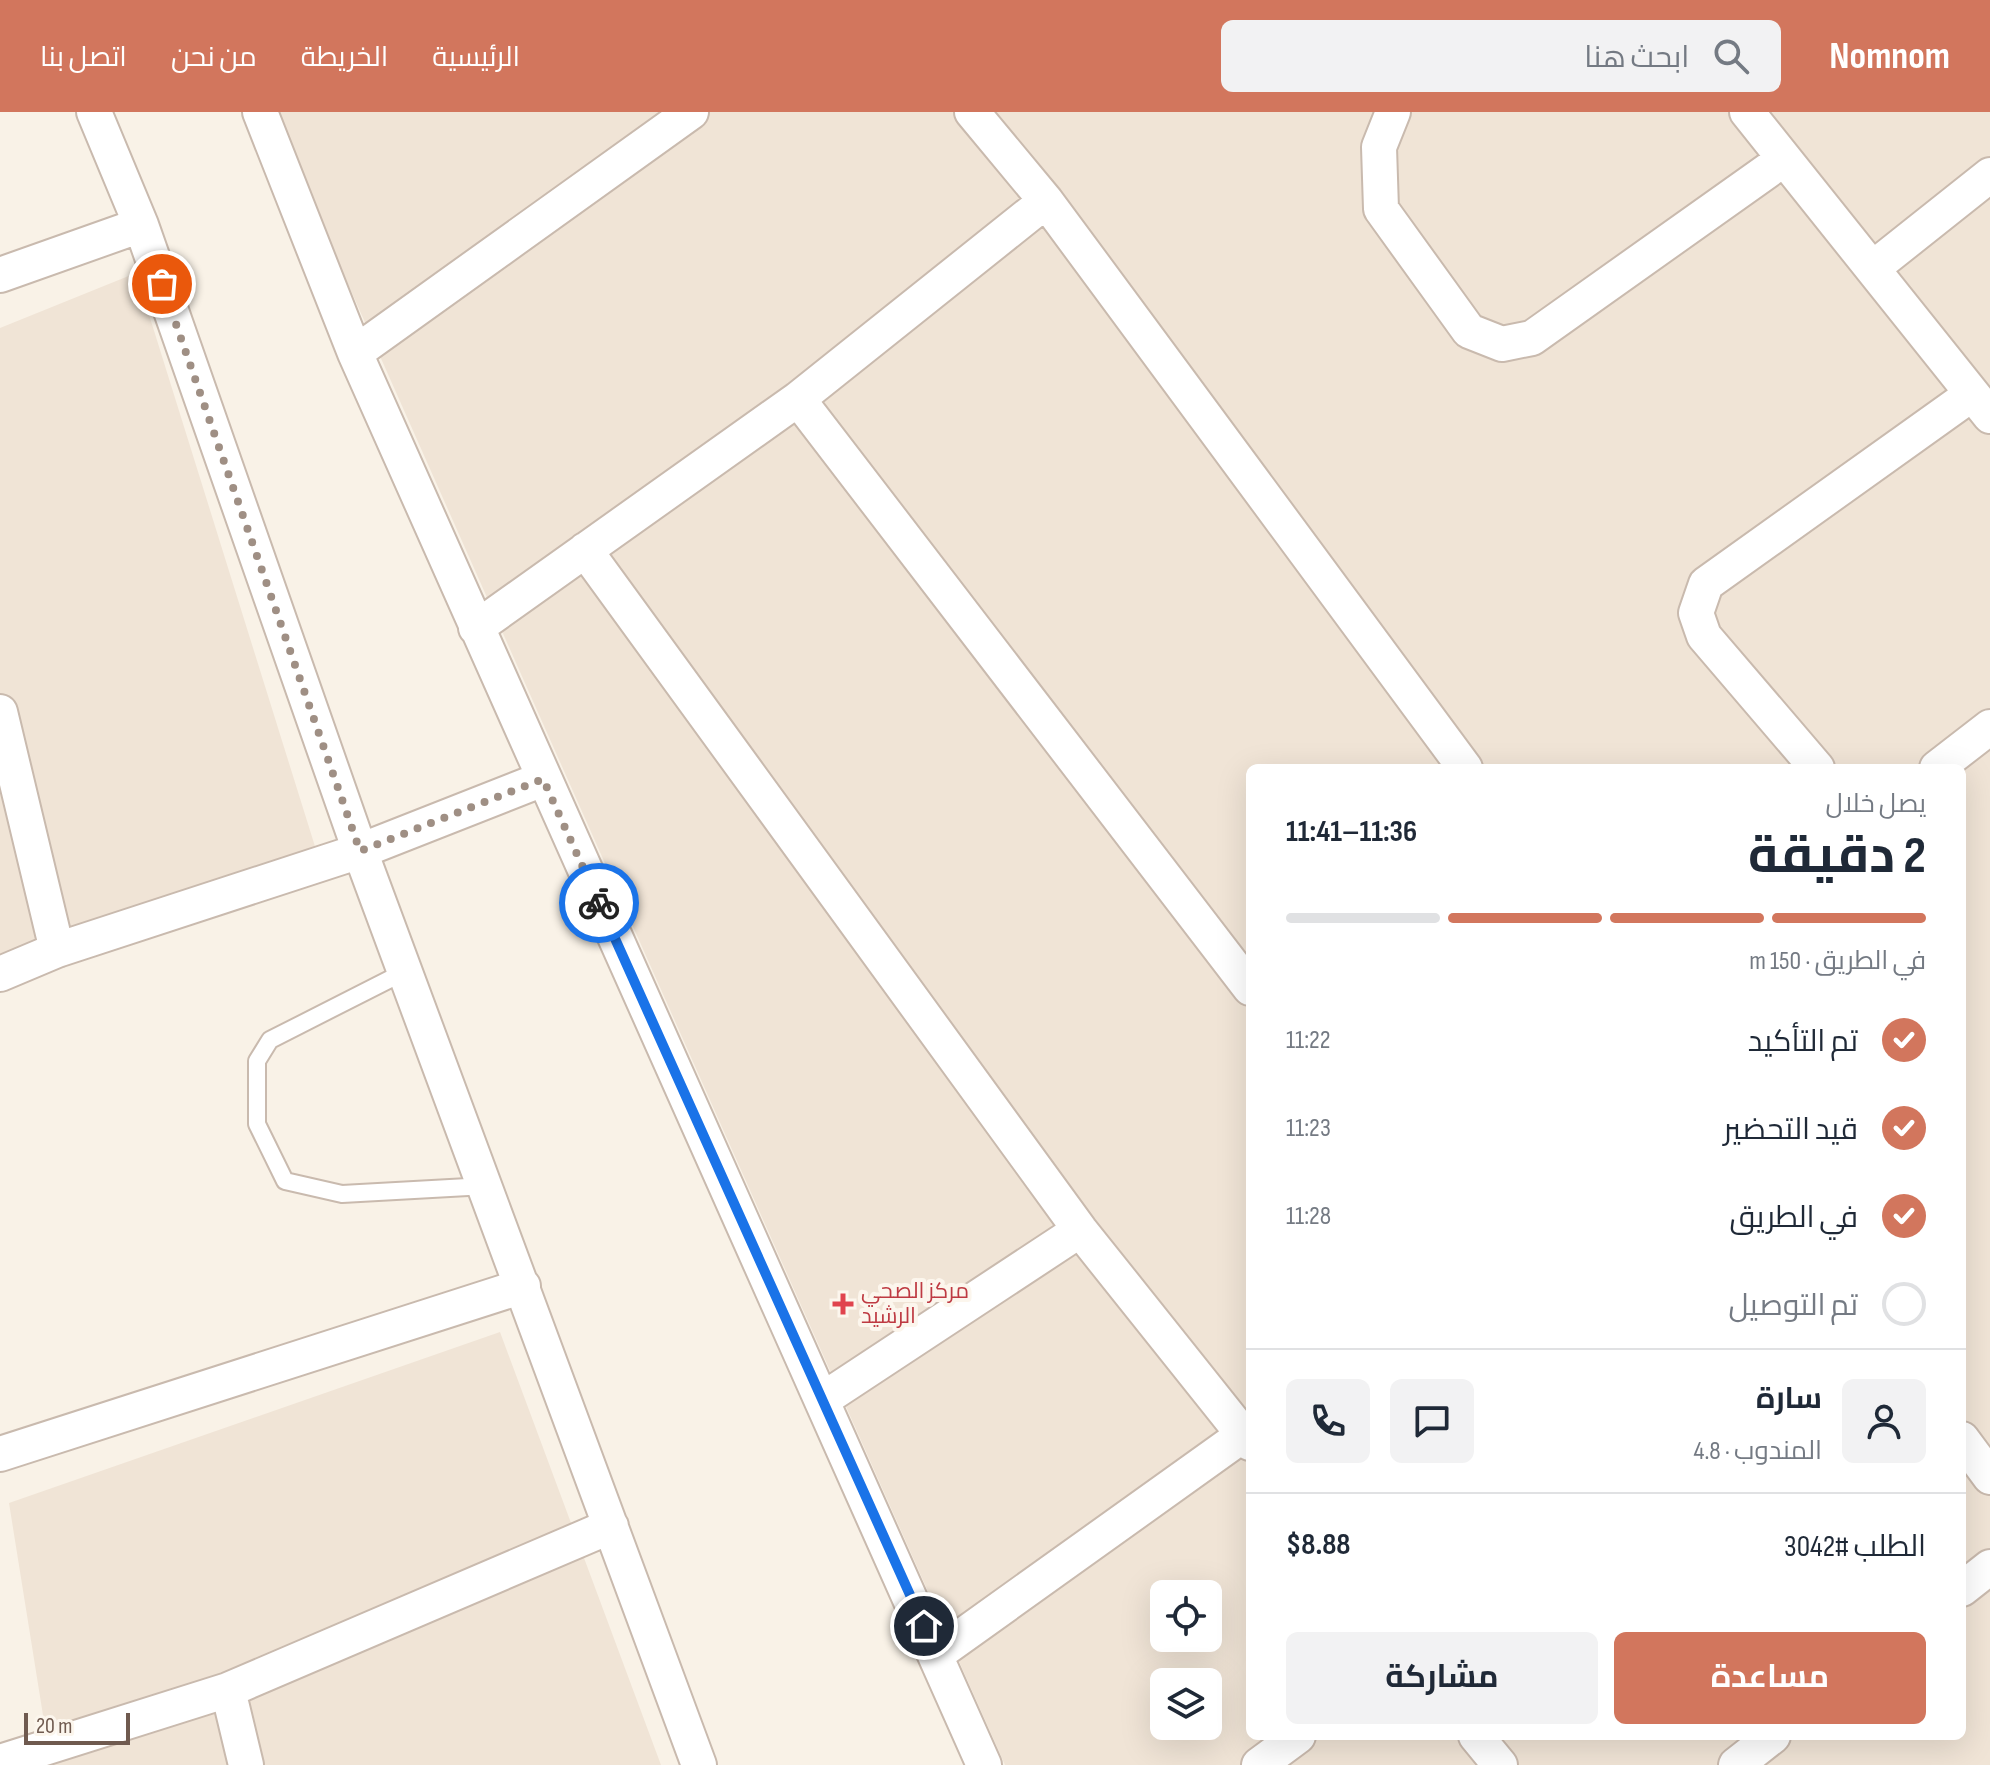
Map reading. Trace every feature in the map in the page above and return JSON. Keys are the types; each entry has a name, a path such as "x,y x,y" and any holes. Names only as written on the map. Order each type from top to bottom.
{"street":[{"path":"94,112 141,225 360,851 699,1765"},
{"path":"260,112 355,353 984,1765"},
{"path":"355,353 691,112"},
{"path":"972,112 1046,201 1462,764"},
{"path":"1393,112 1379,147 1381,209 1469,331 1502,344 1532,338 1784,159"},
{"path":"1747,112 1981,405 1706,584 1696,613 1704,636 1814,764"},
{"path":"1873,268 1990,175"},
{"path":"476,628 798,399 1046,201"},
{"path":"0,275 141,225"},
{"path":"798,399 1246,983"},
{"path":"585,550 1080,1230 1246,1438"},
{"path":"0,712 57,950"},
{"path":"1942,764 1990,727"},
{"path":"0,974 57,950 360,851 543,779"},
{"path":"822,1400 1080,1230"},
{"path":"0,1454 523,1286"},
{"path":"937,1654 1246,1440"},
{"path":"1966,1444 1990,1477"},
{"path":"0,1762 228,1690 611,1526"},
{"path":"1966,1586 1990,1567"},
{"path":"228,1690 246,1765"},
{"path":"1259,1765 1293,1740"},
{"path":"1479,1740 1500,1765"},
{"path":"1736,1765 1768,1740"}],"lane":[{"path":"406,971 270,1040 257,1061 257,1124 285,1181 342,1194 486,1186"}],"shaded area":[{"path":"277,112 1990,112 1990,1765 1005,1765 273,115"},
{"path":"136,273 318,856 0,967 0,328"},
{"path":"500,1332 661,1765 51,1765 9,1503"}],"way so far":[{"path":"162,284 360,851 543,779 599,903"}],"place":[{"name":"مركز الصحي الرشيد","path":"843,1304"}],"route":[{"path":"599,903 924,1626"}]}
